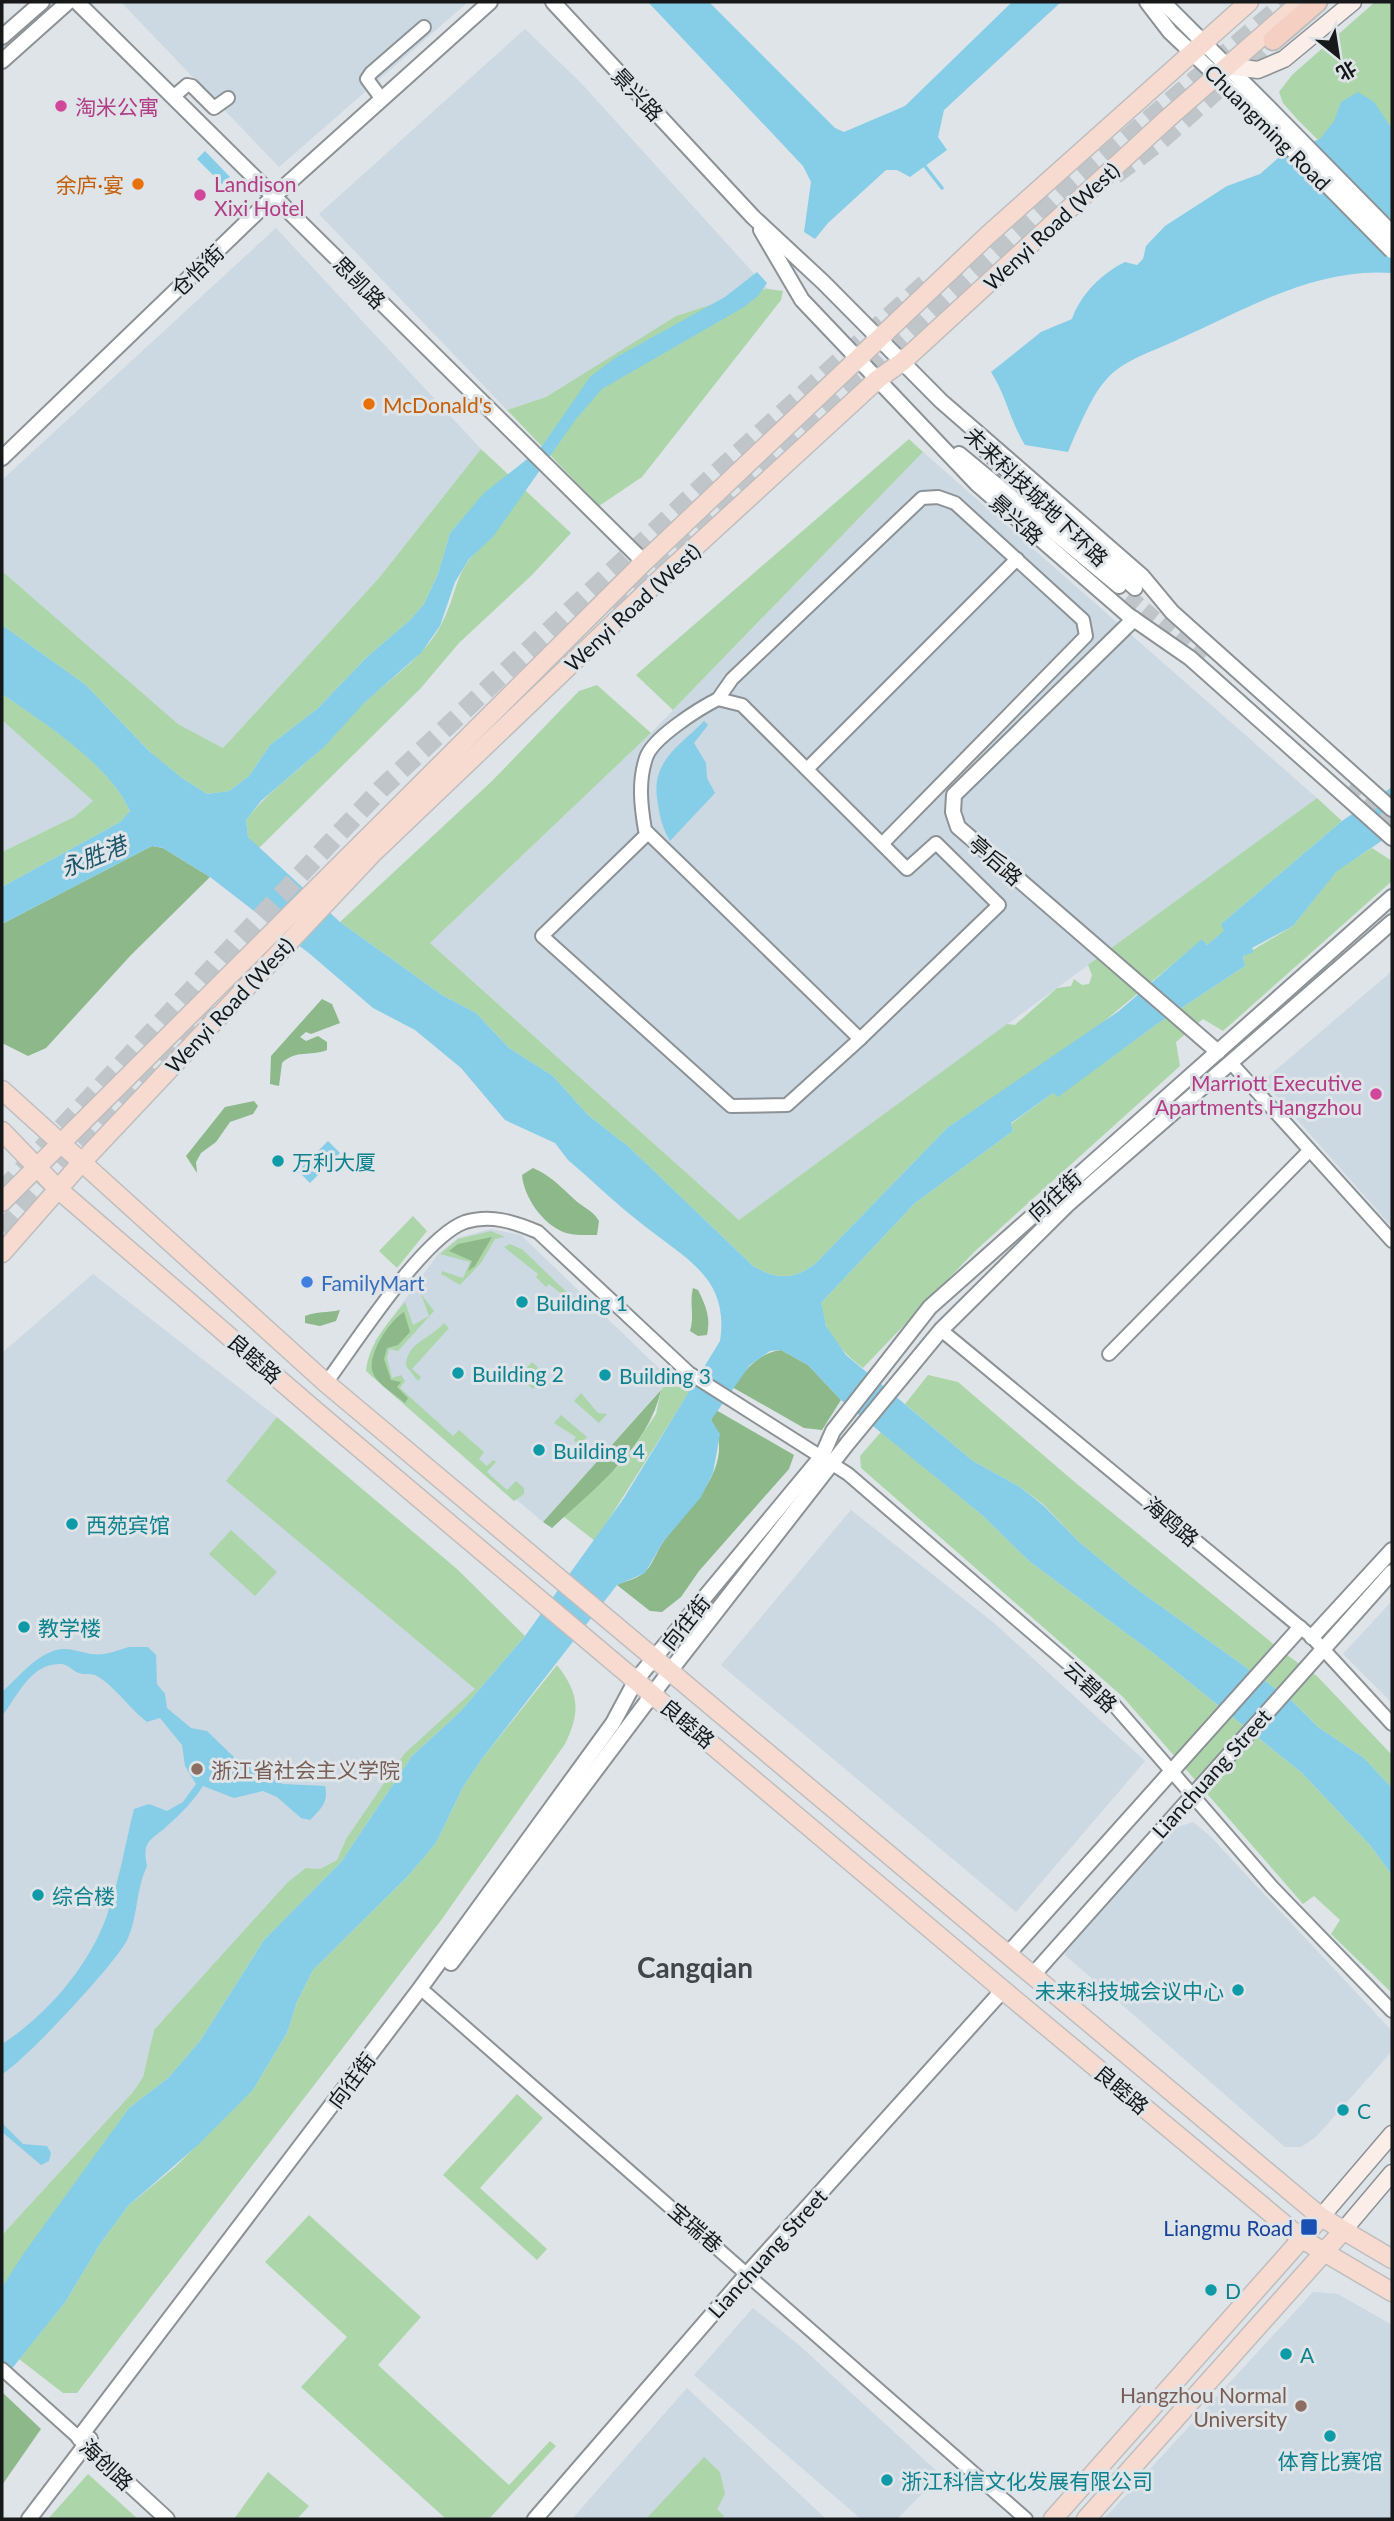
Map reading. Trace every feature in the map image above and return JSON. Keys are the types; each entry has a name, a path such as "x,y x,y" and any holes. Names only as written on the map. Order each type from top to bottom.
{"highway":[{"path":"1273,40 1317,2"}],"main road":[{"name":"Wenyi Road (West)","path":"2,1202 58,1143 273,945 643,562 988,235 1249,2"},
{"name":"Wenyi Road (West)","path":"331,887 878,379 902,362 1301,2"},
{"path":"1222,71 1258,70 1284,59 1353,2"},
{"name":"Wenyi Road (West)","path":"2,1253 273,945"},
{"name":"良睦路","path":"2,1090 326,1383 614,1627 1321,2217 1342,2232 1392,2259"},
{"name":"良睦路","path":"2,1131 59,1190 1003,1990 1303,2239 1325,2255 1392,2292"},
{"path":"1053,2519 1303,2239 1392,2134"},
{"path":"1086,2519 1325,2255 1392,2173"}],"street":[{"path":"2,37 42,2"},
{"path":"2,61 68,2"},
{"name":"思凯路","path":"77,2 643,562"},
{"name":"仓怡街","path":"2,458 274,196 490,2"},
{"name":"景兴路","path":"553,2 753,217 941,401 1142,576 1172,612 1392,809"},
{"name":"Chuangming Road","path":"1147,2 1170,32 1197,48"},
{"name":"Chuangming Road","path":"1163,2 1197,48 1265,109 1392,233"},
{"path":"381,98 369,85 371,73 424,26"},
{"path":"173,97 187,85 192,86 214,108 228,98"},
{"name":"Chuangming Road","path":"1265,109 1392,251"},
{"name":"景兴路","path":"753,217 802,300 978,484 1057,556 1134,619 1190,658 1392,838"},
{"name":"未来科技城地下环路","path":"922,425 1132,591 989,456 941,401"},
{"path":"860,1039 645,830 640,799 646,755 669,732 718,699 732,679 922,498 938,496 955,503 1083,620 1086,636 882,844"},
{"path":"807,769 1017,559"},
{"name":"亭后路","path":"1134,619 981,765 954,795 953,812 958,827 1218,1052"},
{"path":"648,833 542,936 731,1106 787,1105 999,905 936,843 907,869 742,705 718,699"},
{"name":"向往街","path":"82,2441 568,1810 827,1459 833,1431 930,1307 1392,897"},
{"name":"向往街","path":"29,2519 82,2441 427,1979 613,1723 636,1680 827,1459 847,1444 940,1330 1067,1205 1392,922"},
{"path":"1231,1064 1392,1241"},
{"path":"1109,1354 1309,1151"},
{"name":"云碧路","path":"326,1383 429,1246 443,1233 465,1222 485,1218 512,1221 538,1232 689,1373 827,1459 1108,1699 1272,1887 1392,2011"},
{"name":"海鸥路","path":"940,1330 1300,1628 1392,1724"},
{"name":"Lianchuang Street","path":"1032,1976 1294,1680 1317,1643 1392,1550"},
{"name":"Lianchuang Street","path":"1317,1643 1392,1572"},
{"name":"Lianchuang Street","path":"1007,1955 1300,1628"},
{"name":"Lianchuang Street","path":"535,2519 748,2273 1003,1990"},
{"name":"宝瑞巷","path":"427,1994 1026,2519"},
{"name":"海创路","path":"2,2369 167,2519"}],"shaded area":[{"path":"121,2 468,2 279,167"},
{"path":"525,29 581,83 768,289 756,290 676,316 546,397 507,410 319,214"},
{"path":"276,228 481,449 379,578 223,748 178,724 2,571 2,480"},
{"path":"923,452 1317,798 739,1220 430,943 651,733"},
{"path":"2,720 93,801 74,817 2,852"},
{"path":"1392,971 1392,1227 1263,1081"},
{"path":"490,1229 521,1235 670,1379 543,1522 369,1374 375,1341 438,1254 458,1238"},
{"name":"浙江省社会主义学院","path":"93,1274 277,1417 227,1481 475,1689 404,1754 346,1839 337,1860 320,1869 306,1868 154,2030 143,2077 133,2092 2,2235 2,1353"},
{"path":"851,1510 994,1623 1145,1761 1016,1912 721,1665"},
{"path":"1392,1601 1392,1703 1343,1654"},
{"path":"1193,1822 1210,1836 1392,2031 1392,2051 1316,2137 1301,2147 1285,2147 1065,1955 1068,1944 1175,1828"},
{"name":"Hangzhou Normal University","path":"1313,2292 1338,2294 1392,2325 1392,2519 1104,2519"},
{"path":"753,2308 800,2346 941,2475 897,2519 861,2519 694,2375"},
{"path":"687,2388 826,2519 572,2519"}],"green space":[{"path":"1375,2 1392,2 1392,227 1389,211 1297,119 1283,103 1279,92 1292,75"},
{"path":"756,290 783,291 781,300 642,477 599,506 507,410 546,397 676,316"},
{"path":"909,439 923,452 673,710 636,675"},
{"path":"481,449 571,533 532,575 459,643 420,689 258,849 248,837 246,820 264,800 324,746 362,704 416,657 433,638 447,613 463,569 493,537 484,494 450,533 438,574 424,604 317,709 270,745 249,776 229,791 207,794 182,778 153,755 86,685 2,625 2,571 178,724 223,748 379,578"},
{"path":"597,685 651,733 430,943 739,1220 1007,1024 1015,1025 1057,988 1071,986 1074,979 1082,985 1089,984 1092,975 1088,965 1317,798 1342,821 1221,924 1225,931 1207,945 1202,940 1090,1033 947,1128 815,1264 791,1276 777,1276 753,1266 629,1147 588,1115 553,1076 509,1048 476,1013 442,995 340,922 492,781 579,691"},
{"path":"2,694 56,731 92,761 120,794 130,811 120,822 2,887 2,852 74,817 93,801 2,720"},
{"path":"152,846 163,848 210,877 131,955 46,1048 28,1056 2,1043 2,924"},
{"path":"1372,848 1392,861 1392,881 1223,1031 1203,1019 1176,1042 1180,1066 974,1252 863,1368 847,1355 829,1332 821,1303 915,1203 1013,1131 1011,1124 1053,1093 1058,1096 1157,1024 1245,966 1243,956 1293,926 1337,870"},
{"path":"322,999 332,1004 340,1023 311,1034 306,1032 300,1037 306,1041 318,1036 327,1042 327,1050 293,1056 282,1063 279,1086 270,1084 271,1056"},
{"path":"254,1101 258,1106 253,1114 230,1122 216,1142 201,1153 196,1162 197,1173 186,1156 225,1107"},
{"path":"533,1168 550,1178 593,1214 599,1221 597,1235 563,1232 541,1216 523,1183 522,1175"},
{"path":"413,1216 427,1231 397,1268 379,1251"},
{"path":"491,1231 505,1237 495,1239 481,1263 460,1285 441,1274 442,1271 463,1278 470,1262 440,1254 458,1239"},
{"path":"492,1237 475,1266 468,1271 472,1261 449,1251 458,1244"},
{"path":"510,1244 523,1250 582,1310 549,1284 546,1287 536,1277 538,1274 504,1247"},
{"path":"693,1288 698,1290 705,1307 708,1318 707,1335 698,1336 690,1331"},
{"path":"421,1294 434,1311 398,1351 389,1349 387,1358 392,1378 401,1375 405,1381 400,1388 453,1436 459,1430 484,1452 479,1459 487,1466 493,1460 496,1462 487,1472 507,1490 516,1481 524,1488 524,1494 514,1501 366,1371 375,1342 405,1302 413,1325 429,1316"},
{"path":"340,1310 336,1321 320,1326 305,1323 305,1316"},
{"path":"404,1312 410,1332 398,1345 387,1348 384,1359 391,1380 401,1382 397,1387 408,1398 405,1403 378,1381 372,1366 380,1339"},
{"path":"444,1323 449,1328 412,1369 421,1377 418,1381 406,1366 407,1358 419,1342"},
{"path":"781,1350 808,1365 841,1400 822,1430 804,1428 732,1387 759,1359"},
{"path":"532,1362 546,1375 533,1389 519,1376"},
{"path":"928,1375 958,1382 1077,1484 1287,1655 1317,1676 1392,1755 1392,1788 1364,1758 1318,1727 1290,1699 1134,1587 1078,1541 1044,1505 1020,1487 973,1461 905,1404"},
{"path":"670,1379 690,1391 595,1541 563,1516 625,1460 656,1414 661,1390"},
{"path":"661,1390 644,1431 617,1466 552,1528 543,1522"},
{"path":"581,1393 598,1413 607,1414 599,1423 574,1401"},
{"path":"716,1410 794,1455 789,1469 699,1571 681,1597 662,1612 650,1611 617,1585 646,1571 663,1542 708,1483 719,1452 718,1436 711,1420"},
{"path":"561,1415 587,1437 578,1446 574,1440 576,1437 554,1423"},
{"path":"277,1417 457,1569 525,1636 460,1712 412,1756 341,1862 264,1940 200,2041 168,2078 129,2108 2,2287 2,2235 133,2092 143,2077 154,2030 288,1882 306,1868 320,1869 337,1860 346,1839 404,1754 475,1689 226,1481"},
{"path":"881,1432 982,1515 1029,1561 1157,1656 1302,1773 1370,1845 1392,1875 1392,1993 1331,1934 1340,1920 1314,1896 1303,1904 1123,1697 861,1468 860,1456"},
{"path":"231,1530 277,1572 255,1596 209,1554"},
{"path":"557,1665 570,1685 575,1703 574,1722 565,1744 442,1919 77,2393 63,2393 19,2359 66,2301 100,2244 128,2206 175,2167 253,2090 287,2033 297,2002 313,1970 408,1876 436,1843 463,1787 481,1760"},
{"path":"517,2094 543,2118 480,2188 547,2249 537,2260 443,2175"},
{"path":"309,2215 421,2317 378,2365 509,2485 550,2441 556,2446 489,2519 446,2519 301,2387 347,2337 265,2262"},
{"path":"2,2392 41,2429 2,2485"},
{"path":"704,2457 720,2472 725,2494 717,2509 724,2516 721,2519 646,2519"},
{"path":"268,2472 309,2506 297,2519 234,2519"},
{"path":"88,2474 138,2519 48,2519"}],"water":[{"path":"648,2 709,2 835,128 844,132 905,106 1012,2 1061,2 944,110 938,137 947,150 910,177 897,170 886,170 828,223 815,239 804,232 811,182 803,166"},
{"path":"1358,92 1374,102 1392,129 1392,273 1364,273 1309,283 1256,303 1140,356 1112,373 1100,387 1068,452 1025,445 991,372 1041,332 1072,319 1086,293 1108,272 1125,262 1137,265 1143,259 1146,246 1165,226 1227,186 1260,174 1286,151 1320,139 1334,121 1341,102"},
{"path":"205,151 230,177 222,184 197,159"},
{"name":"永胜港","path":"757,272 767,283 758,296 744,307 602,389 576,419 493,537 469,559 455,582 440,626 421,653 365,702 324,747 261,801 246,820 248,837 340,922 442,995 476,1013 509,1048 553,1076 588,1115 629,1147 753,1266 769,1274 791,1276 815,1264 947,1128 1119,1011 1202,939 1207,945 1224,931 1221,924 1342,821 1392,787 1392,834 1337,871 1293,926 1252,948 1254,952 1243,956 1245,966 1157,1024 1058,1097 1053,1093 1011,1123 1013,1131 915,1203 821,1303 826,1326 846,1355 973,1461 1020,1487 1044,1506 1078,1541 1134,1587 1290,1699 1318,1727 1364,1758 1392,1788 1392,1875 1370,1845 1302,1773 1157,1656 1029,1561 982,1515 841,1400 808,1365 781,1350 770,1351 750,1365 711,1420 720,1434 713,1473 701,1497 663,1542 645,1573 617,1585 481,1760 463,1787 436,1843 408,1876 313,1970 297,2002 287,2033 253,2090 198,2145 128,2206 100,2244 66,2301 2,2381 2,2287 24,2253 129,2108 168,2078 200,2041 264,1940 341,1862 412,1756 460,1712 525,1636 624,1498 720,1341 721,1319 718,1301 711,1285 700,1271 568,1160 555,1143 505,1120 461,1068 415,1030 373,1008 310,954 210,877 163,848 152,846 2,924 2,887 120,822 130,811 107,777 91,761 55,731 2,694 2,625 86,685 149,751 182,778 207,794 229,791 249,776 270,745 317,709 424,604 438,574 450,533 484,493 540,449 590,377 615,358 725,297"},
{"path":"704,721 708,725 694,743 706,763 707,778 715,793 670,841 658,804 659,773 677,746"},
{"path":"328,1141 340,1153 310,1183 298,1171 310,1159 308,1156 313,1151 316,1153"},
{"path":"129,1647 148,1647 156,1655 157,1684 165,1694 167,1708 191,1728 207,1731 239,1762 283,1784 325,1786 325,1801 310,1820 301,1818 277,1797 263,1791 234,1798 203,1786 182,1812 147,1845 147,1866 134,1920 121,1949 90,1988 49,2032 2,2074 2,2044 34,2019 64,1989 98,1936 115,1891 134,1809 149,1804 167,1811 183,1802 196,1784 185,1766 182,1745 160,1718 147,1722 95,1675 79,1673 63,1664 50,1665 26,1682 2,1716 2,1692 32,1664 53,1651 68,1649 101,1654"},
{"path":"2,2123 23,2144 47,2146 51,2153 49,2161 41,2165 2,2132"}],"waterway":[{"path":"924,165 942,188"}],"tunnel":[{"path":"611,606 1072,185 1286,2"},
{"path":"1115,175 1159,142 1273,40"},
{"path":"2,1191 381,789 712,477 928,281"},
{"path":"1129,595 1204,661"},
{"path":"1347,789 1392,826"},
{"path":"2,1230 210,1005"}],"place":[{"name":"淘米公寓","path":"61,106"},
{"name":"余庐·宴","path":"138,184"},
{"name":"Landison Xixi Hotel","path":"200,195"},
{"name":"McDonald's","path":"369,404"},
{"name":"Marriott Executive Apartments Hangzhou","path":"1376,1094"},
{"name":"万利大厦","path":"278,1161"},
{"name":"FamilyMart","path":"307,1282"},
{"name":"Building 1","path":"522,1302"},
{"name":"Building 2","path":"458,1373"},
{"name":"Building 3","path":"605,1375"},
{"name":"Building 4","path":"539,1450"},
{"name":"西苑宾馆","path":"72,1524"},
{"name":"教学楼","path":"24,1627"},
{"name":"浙江省社会主义学院","path":"197,1769"},
{"name":"综合楼","path":"38,1895"},
{"name":"未来科技城会议中心","path":"1238,1990"},
{"name":"C","path":"1343,2110"},
{"name":"Liangmu Road","path":"1309,2227"},
{"name":"D","path":"1211,2290"},
{"name":"A","path":"1286,2354"},
{"name":"Hangzhou Normal University","path":"1301,2406"},
{"name":"体育比赛馆","path":"1330,2436"},
{"name":"浙江科信文化发展有限公司","path":"887,2480"}],"district":[{"name":"Cangqian","path":"695,1967"}]}
